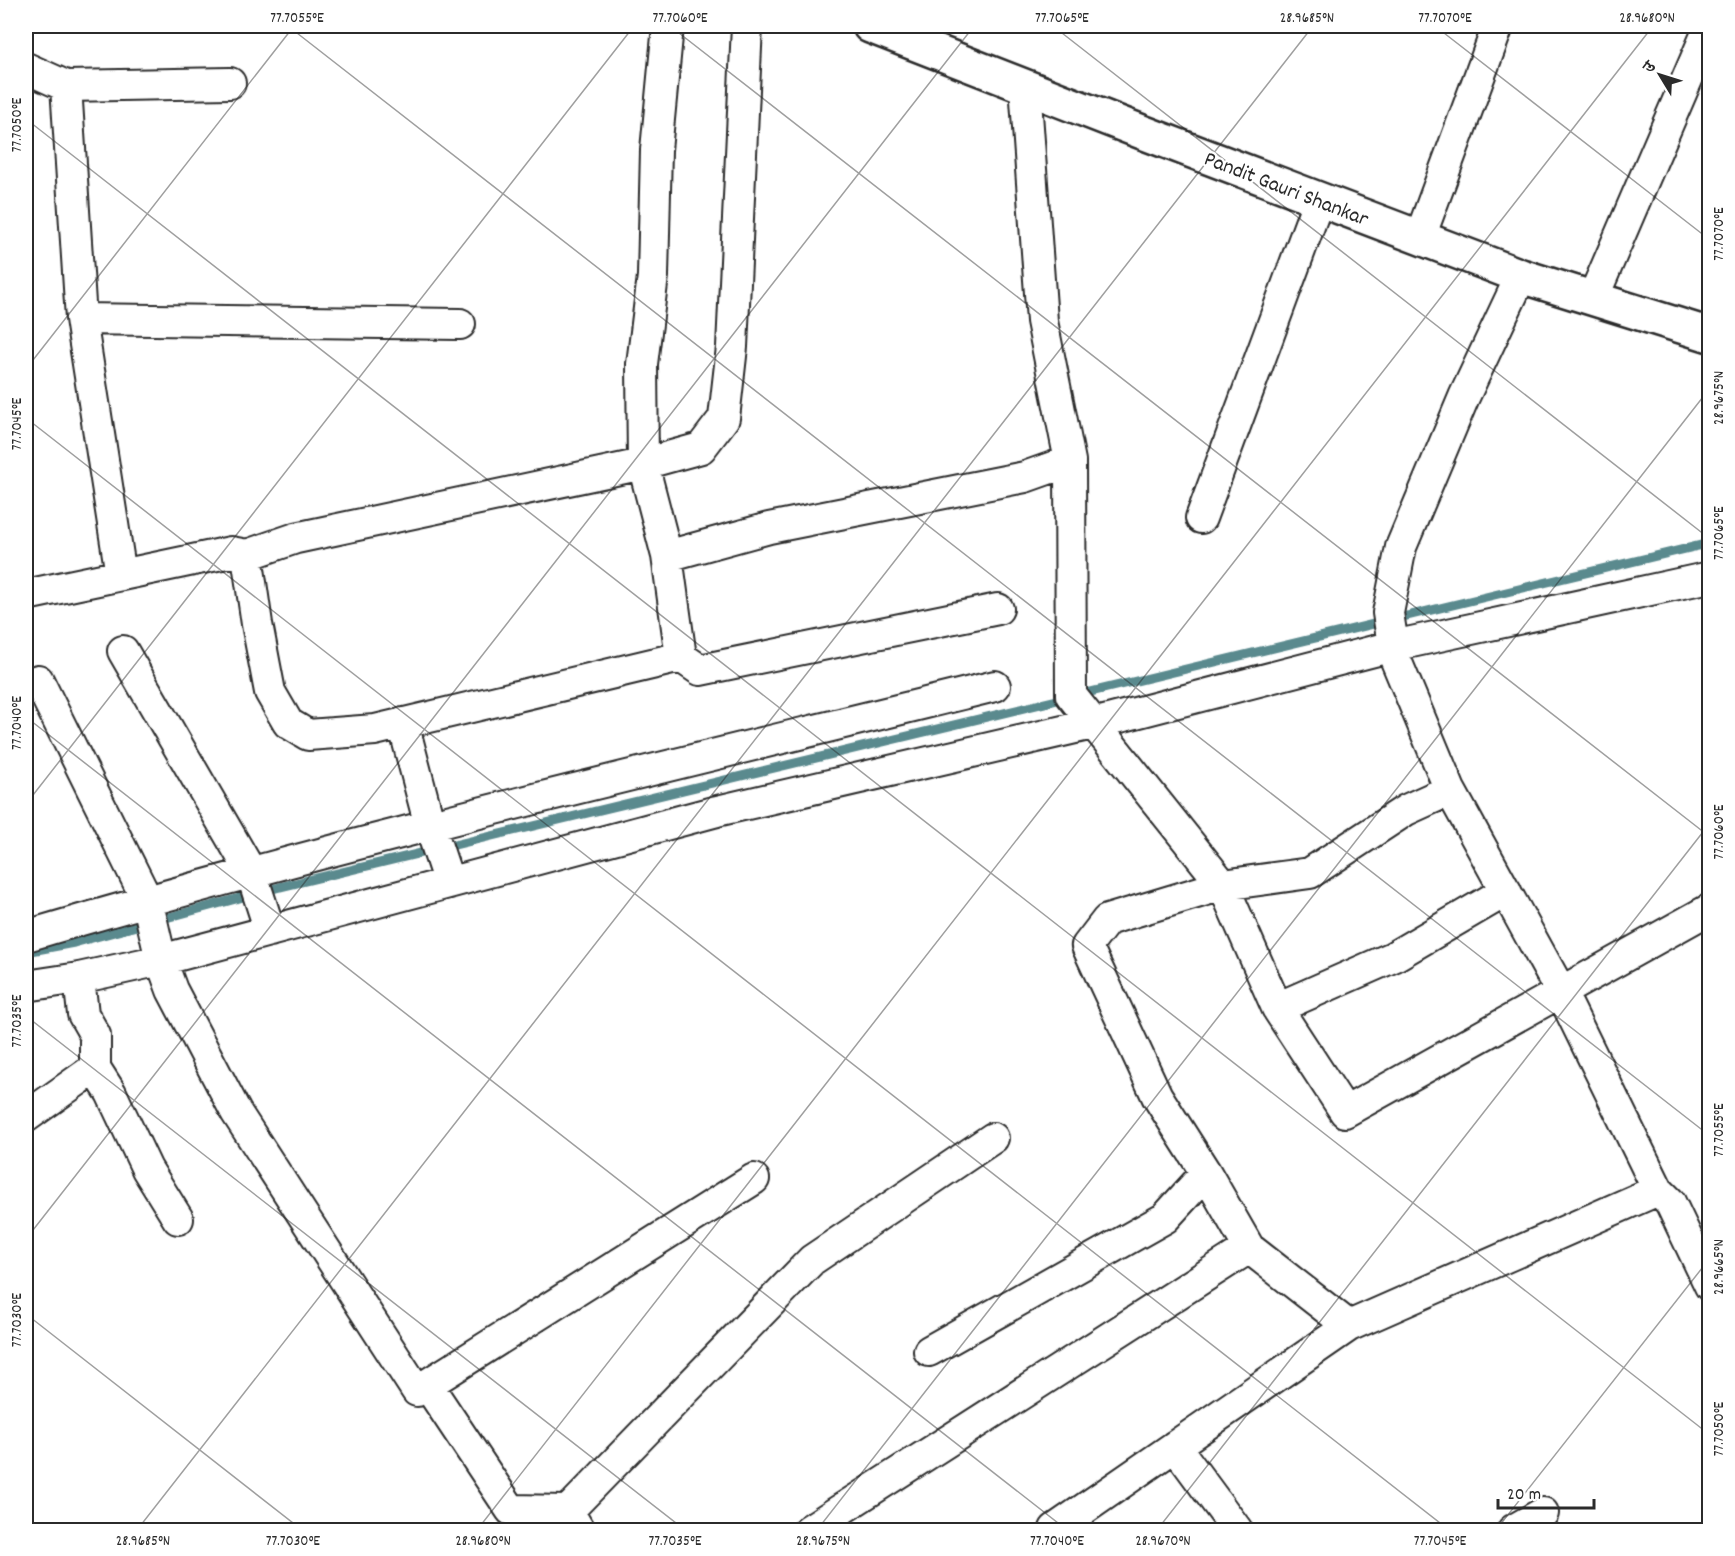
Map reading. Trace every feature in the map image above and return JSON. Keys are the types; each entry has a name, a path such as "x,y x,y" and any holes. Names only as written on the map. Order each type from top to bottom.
{"street":[{"path":"668,26 656,150 653,276 642,364 643,464 667,556 681,657 700,670 998,609"},
{"path":"26,595 231,552 247,555 296,538 643,464 701,448 724,418 732,347 747,26"},
{"name":"Pandit Gauri Shankar","path":"870,26 1521,276 1710,335"},
{"path":"1420,237 1498,26"},
{"path":"1593,298 1710,26"},
{"path":"26,68 66,86 230,83"},
{"path":"66,86 81,319 121,575"},
{"path":"1025,86 1042,321 1070,461 1071,695 1223,885 1277,1008 1346,1112 1710,909"},
{"path":"1201,518 1319,199"},
{"path":"1521,276 1464,397 1401,547 1388,613 1395,657 1450,790 1561,992 1658,1190 1670,1203 1710,1286"},
{"path":"81,319 460,324"},
{"path":"667,556 769,528 1025,477 1070,461"},
{"path":"247,555 270,692 288,723 308,735 375,730 681,657"},
{"path":"26,986 79,978 161,960 717,811 1093,724 1393,646 1710,578"},
{"path":"123,651 251,872 270,931"},
{"path":"38,680 147,900 161,960 172,990 236,1112 417,1391 754,1179"},
{"path":"26,936 251,872 995,686"},
{"path":"403,723 430,826 449,883"},
{"path":"1349,1326 1249,1248 1206,1173 1157,1096 1087,946 1107,920 1223,885 1310,873 1406,810 1450,790"},
{"path":"1277,1008 1393,957 1506,891"},
{"path":"79,978 83,1014 95,1035 95,1068 111,1093 147,1169 178,1219"},
{"path":"26,1117 95,1068"},
{"path":"427,1384 511,1510 574,1521 812,1260 993,1138"},
{"path":"929,1351 1165,1218 1206,1173"},
{"path":"1054,1530 1349,1326 1658,1190"},
{"path":"809,1530 1249,1248"},
{"path":"1175,1446 1237,1530"},
{"path":"1513,1530 1543,1513"}],"waterway":[{"path":"26,952 74,943 280,887 1710,543"}]}
